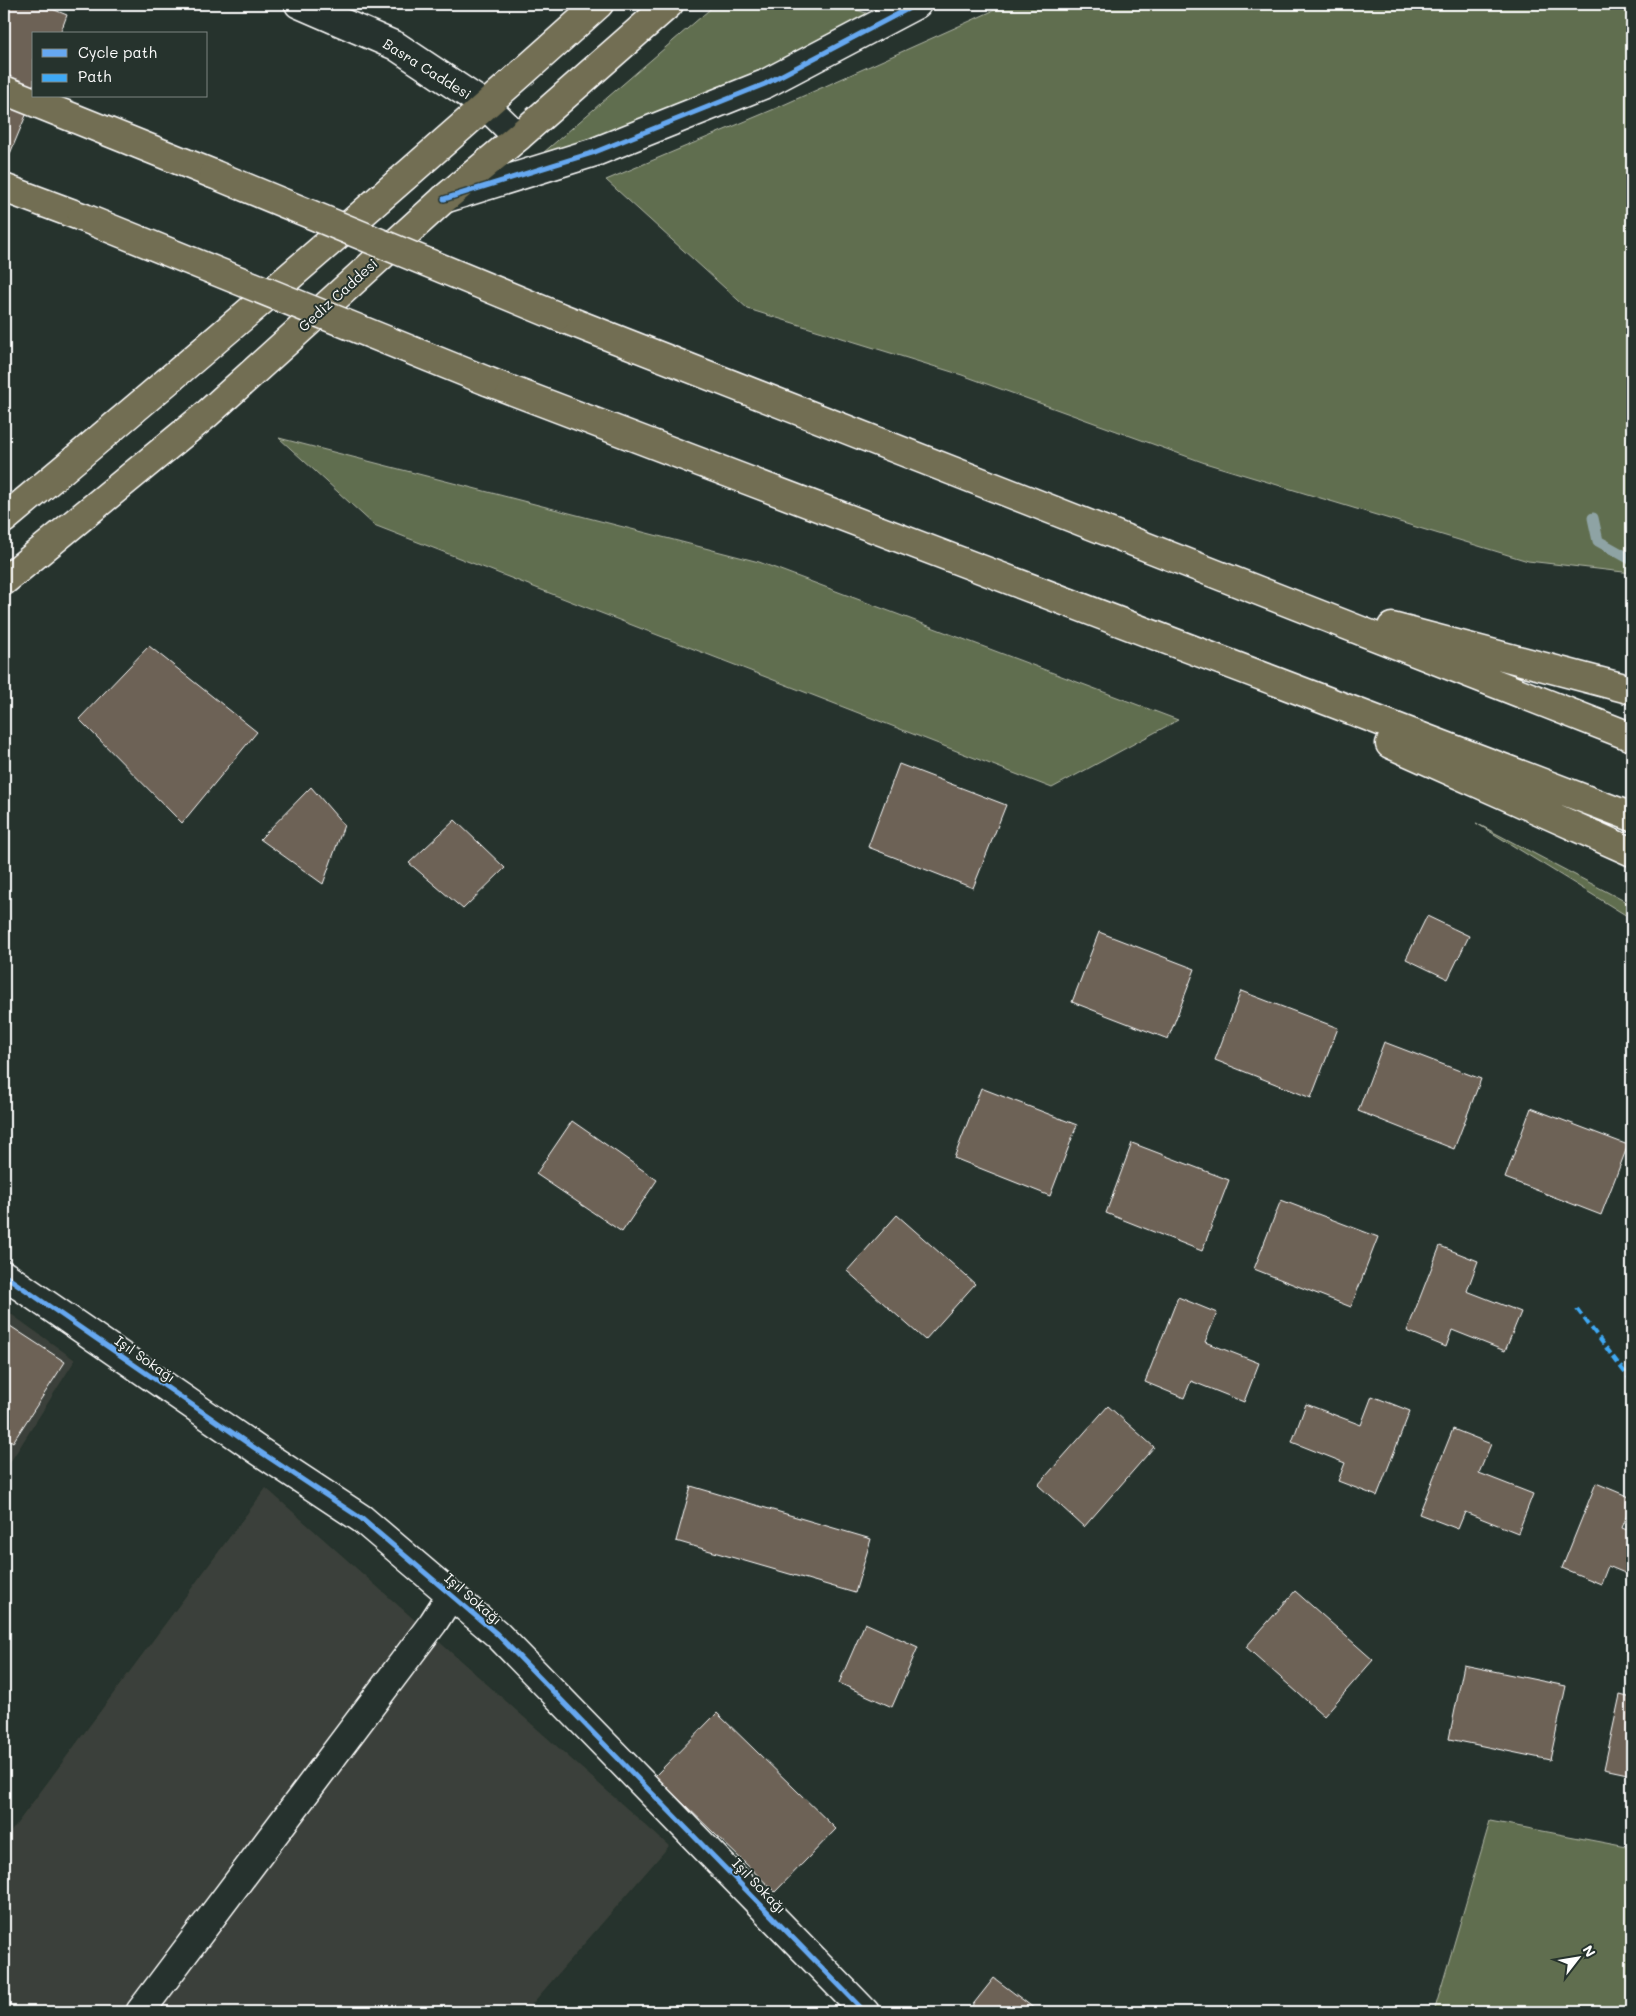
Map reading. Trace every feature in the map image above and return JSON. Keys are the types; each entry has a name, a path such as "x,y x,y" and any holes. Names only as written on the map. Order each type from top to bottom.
{"main road":[{"path":"4,519 170,380 486,106 599,4"},
{"name":"Gediz Caddesi","path":"4,581 207,414 444,199 518,137 669,4"},
{"path":"4,90 557,316 1632,737"},
{"path":"4,188 82,217 487,380 1632,817"},
{"path":"1265,593 1632,690"},
{"path":"1113,619 1632,852"}],"street":[{"name":"Basra Caddesi","path":"299,4 396,46 486,106 518,137"},
{"path":"444,199 595,152 765,84 917,4"},
{"name":"Işıl Sokağı","path":"4,1275 259,1451 362,1519 452,1595 504,1641 864,2012"},
{"path":"140,2012 427,1631 452,1595"}],"shaded area":[{"path":"4,1309 75,1360 4,1472"},
{"path":"266,1488 669,1846 525,2012 4,2012 4,1841"}],"green space":[{"path":"716,4 836,4 873,15 753,74 681,105 536,159"},
{"path":"1008,4 1632,4 1632,573 1528,561 1205,463 962,375 748,309 606,180 772,110"},
{"path":"279,438 759,562 1178,720 1052,788 374,525"},
{"path":"1476,823 1632,905 1632,919"},
{"path":"1490,1821 1632,1848 1632,2012 1434,2012"}],"building":[{"path":"9,4 40,4 67,15 61,32 32,32 33,98 4,168 4,16"},
{"path":"149,646 257,732 182,823 79,719"},
{"path":"899,764 1006,805 973,888 868,847"},
{"path":"311,787 344,825 323,884 260,839"},
{"path":"455,820 505,868 463,909 409,863"},
{"path":"1427,916 1469,936 1448,979 1406,959"},
{"path":"1099,932 1195,969 1168,1039 1072,1002"},
{"path":"1241,991 1338,1028 1311,1098 1215,1060"},
{"path":"1384,1042 1481,1079 1454,1149 1358,1111"},
{"path":"981,1088 1077,1125 1050,1196 954,1158"},
{"path":"1531,1108 1628,1145 1601,1215 1505,1178"},
{"path":"572,1121 657,1180 622,1232 536,1174"},
{"path":"1132,1143 1229,1180 1202,1251 1106,1213"},
{"path":"1281,1200 1378,1237 1351,1307 1254,1269"},
{"path":"897,1215 975,1284 925,1340 847,1271"},
{"path":"1440,1246 1478,1261 1467,1291 1521,1312 1505,1351 1452,1330 1446,1347 1407,1331"},
{"path":"1178,1297 1217,1313 1205,1342 1259,1363 1244,1402 1191,1381 1184,1398 1145,1382"},
{"path":"4,1322 65,1362 13,1442 4,1436"},
{"path":"1372,1396 1410,1411 1377,1496 1338,1481 1345,1463 1292,1442 1306,1404 1361,1425"},
{"path":"1108,1406 1154,1447 1084,1527 1038,1485"},
{"path":"1453,1429 1491,1444 1479,1473 1533,1494 1518,1533 1465,1512 1458,1529 1419,1514"},
{"path":"1596,1483 1632,1498 1622,1528 1632,1532 1632,1576 1608,1566 1601,1584 1562,1568"},
{"path":"691,1486 871,1539 855,1593 676,1541"},
{"path":"1295,1591 1373,1660 1324,1716 1246,1647"},
{"path":"865,1623 918,1647 892,1707 839,1683"},
{"path":"1464,1665 1566,1686 1550,1760 1449,1739"},
{"path":"1620,1695 1632,1698 1632,1775 1604,1769"},
{"path":"717,1713 836,1829 775,1892 655,1776"},
{"path":"994,1978 1039,2012 967,2012"}],"waterway":[{"path":"1593,518 1598,541 1632,560"}],"marked path":[{"path":"1577,1309 1632,1382"}],"cycle path":[{"path":"444,199 595,152 765,84 917,4"},
{"path":"4,1275 259,1451 362,1519 497,1634 865,2012"}]}
